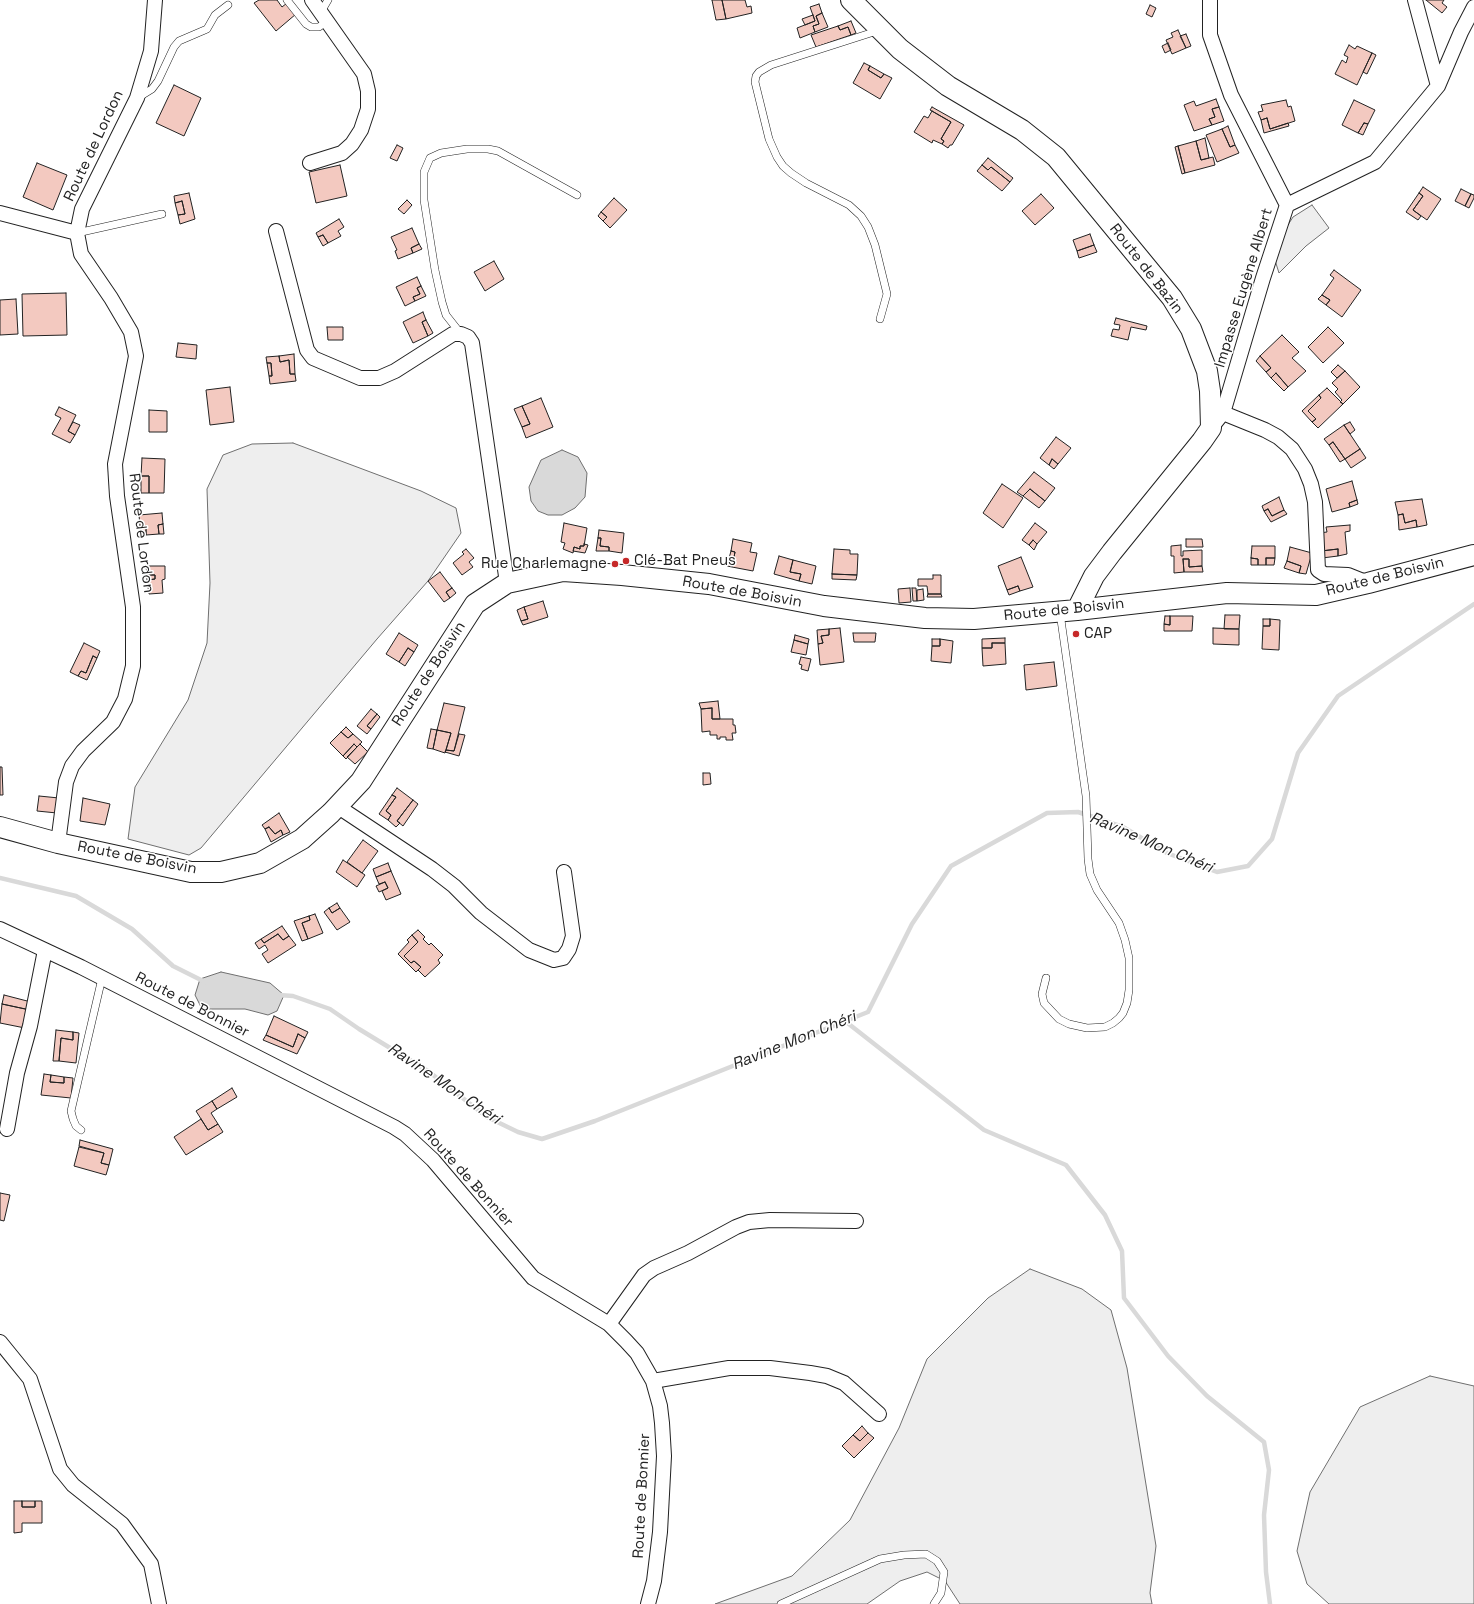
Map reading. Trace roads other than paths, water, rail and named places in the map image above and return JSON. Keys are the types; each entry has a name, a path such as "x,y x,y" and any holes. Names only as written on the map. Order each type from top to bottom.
{"main road":[{"name":"Route de Bazin","path":"851,0 900,49 948,86 1022,130 1056,157 1172,298 1191,329 1207,371 1210,392 1217,420"},
{"path":"1068,610 1217,420"},
{"name":"Route de Boisvin","path":"0,827 58,842 191,872 221,872 260,863 302,839 331,813 361,781 474,604 507,583 562,571 622,575 709,584 824,606 925,618 974,619 1228,593 1316,595 1474,555"}],"street":[{"name":"Route de Lordon","path":"58,842 66,782 72,766 83,751 113,722 125,699 133,666 133,607 117,496 115,464 136,356 131,332 112,298 81,254 77,233 82,209 137,98 151,51 155,0"},
{"path":"310,162 342,153 352,144 361,130 368,109 368,91 364,74 325,11 312,0"},
{"path":"1210,0 1210,35 1231,96 1288,205"},
{"path":"1415,0 1438,86"},
{"name":"Impasse Eugène Albert","path":"1217,420 1288,205 1375,162 1438,86 1461,32 1474,8"},
{"path":"0,213 77,233"},
{"path":"276,231 307,350 313,358 360,378 379,378 394,371 453,334 461,334 468,337 472,343 507,583"},
{"path":"1217,420 1265,430 1278,437 1292,450 1304,469 1311,484 1315,502 1318,570 1324,574 1348,575 1368,583"},
{"path":"337,806 432,869 454,886 481,913 530,950 554,960 563,958 570,949 573,936 564,872"},
{"name":"Route de Bonnier","path":"0,929 102,978 405,1134 433,1160 533,1278 609,1324 637,1353 653,1381 660,1406 664,1456 660,1532 654,1581 648,1604"},
{"path":"7,1129 17,1074 30,1026 45,950"},
{"path":"609,1324 644,1274 654,1268 688,1254 736,1227 749,1222 770,1220 856,1221"},
{"path":"0,1342 30,1379 60,1468 73,1485 122,1524 152,1564 159,1604"},
{"path":"653,1381 729,1368 770,1368 810,1373 827,1376 844,1384 879,1414"}],"lane":[{"path":"287,0 306,24 311,27 318,27 325,11"},
{"path":"137,98 152,89 158,81 174,47 179,41 207,29 215,15 228,5"},
{"path":"880,30 771,65 759,72 756,76 755,82 769,139 777,158 783,166 806,183 849,205 861,216 868,227 875,244 887,294 880,318"},
{"path":"461,334 446,315 435,270 424,200 424,172 430,158 441,153 467,149 488,149 498,152 577,195"},
{"path":"77,233 162,214"},
{"path":"1046,978 1042,994 1044,1003 1059,1019 1069,1024 1087,1028 1105,1027 1119,1018 1127,1003 1129,990 1129,958 1125,940 1119,924 1097,890 1090,874 1088,859 1086,796 1068,610"},
{"path":"81,1130 76,1126 71,1111 102,978"},
{"path":"781,1604 880,1559 904,1555 926,1554 937,1561 944,1572 941,1593 934,1604"}],"waterway":[{"name":"Ravine Mon Chéri","path":"279,995 293,996 330,1009 359,1029 428,1071 487,1117 518,1132 542,1139 595,1121 868,1012 912,924 951,866 1047,813 1078,812 1123,827 1167,853 1217,872 1248,866 1272,839 1298,753 1338,696 1474,604"},
{"name":"Ravine Mon Chéri","path":"0,878 76,896 132,929 173,966 205,982"},
{"path":"845,1021 984,1130 1066,1165 1105,1215 1122,1251 1124,1298 1168,1356 1207,1396 1264,1442 1269,1470 1264,1515 1266,1572 1270,1604"}],"place":[{"name":"Clé-Bat Pneus","path":"626,561"},
{"name":"Rue Charlemagne","path":"615,564"},
{"name":"CAP","path":"1076,634"}]}
